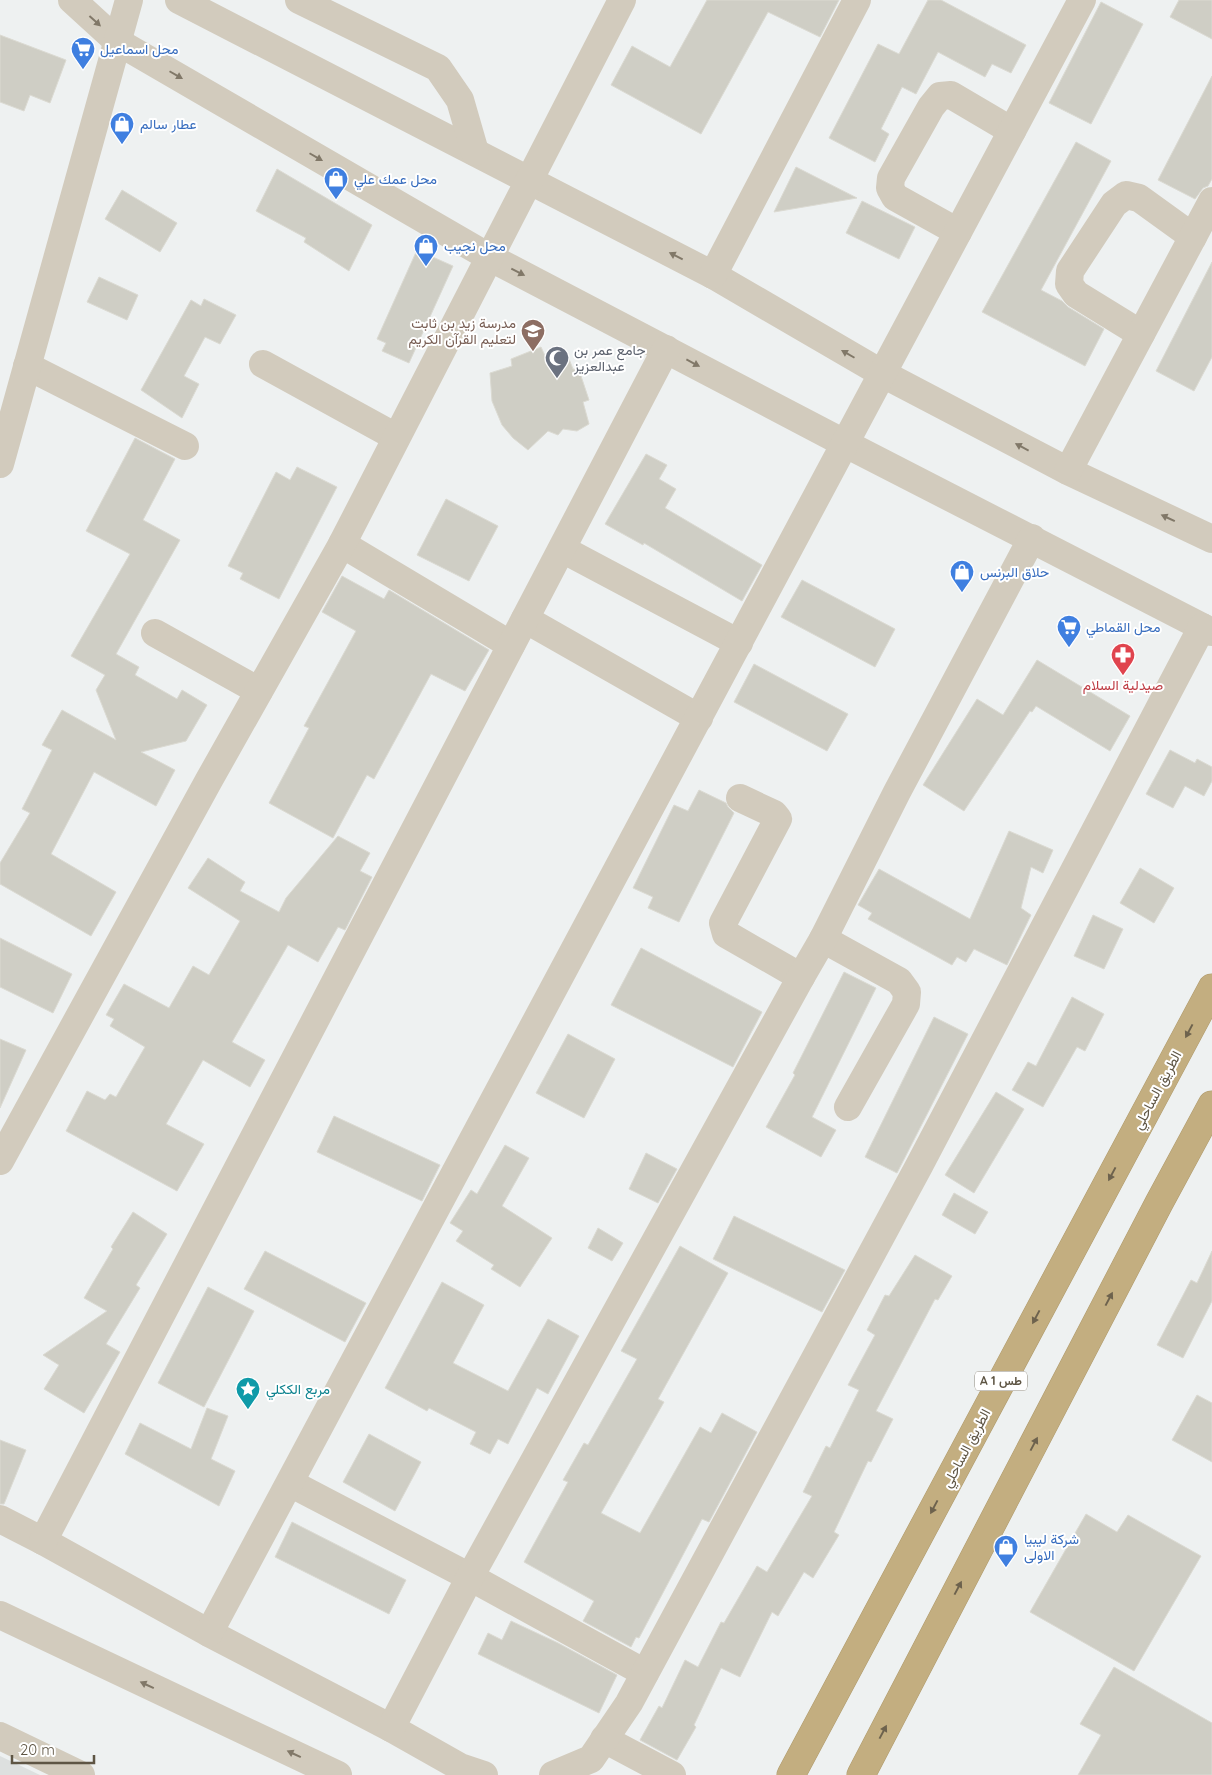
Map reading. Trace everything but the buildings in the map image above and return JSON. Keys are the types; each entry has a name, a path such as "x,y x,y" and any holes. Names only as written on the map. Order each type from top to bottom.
{"highway":[{"name":"الطريق الساحلي","path":"791,1775 1212,988"},
{"path":"861,1775 1212,1105"}],"street":[{"path":"72,0 118,42 489,257 846,444 1207,629 629,1703 591,1759 552,1775"},
{"path":"0,464 129,0"},
{"path":"299,0 438,68 460,100 475,152"},
{"path":"0,1161 342,544 622,0"},
{"path":"713,275 857,0"},
{"path":"210,1633 1082,0"},
{"path":"198,3 475,152 713,275 883,374 1068,471 1212,539"},
{"path":"958,232 895,197 890,188 891,178 931,107 940,96 951,95 1012,131"},
{"path":"1141,334 1076,294 1069,284 1070,271 1114,204 1126,195 1139,198 1193,237"},
{"path":"1068,471 1212,201"},
{"path":"42,1541 666,349"},
{"path":"263,364 396,438"},
{"path":"27,366 186,446"},
{"path":"391,1728 470,1577 823,939 897,792 1032,538"},
{"path":"342,544 511,645"},
{"path":"562,549 739,644"},
{"path":"525,619 699,718"},
{"path":"155,633 259,691"},
{"path":"740,798 774,814 778,819 724,923 726,934 801,977"},
{"path":"823,939 899,980 907,992 906,1004 848,1107"},
{"path":"290,1483 470,1577 645,1673"},
{"path":"0,1519 210,1633 391,1728 460,1767 484,1775"},
{"path":"0,1615 338,1775"},
{"path":"0,1736 81,1775"},
{"path":"604,1739 672,1775"}],"shaded area":[{"path":"0,1756 40,1775 0,1775"}],"place":[{"name":"محل اسماعيل","path":"83,70"},
{"name":"عطار سالم","path":"122,145"},
{"name":"محل عمك علي","path":"336,200"},
{"name":"محل نجيب","path":"426,267"},
{"name":"مدرسة زيد بن ثابت لتعليم القرآن الكريم","path":"533,352"},
{"name":"جامع عمر بن عبدالعزيز","path":"557,379"},
{"name":"حلاق البرنس","path":"962,593"},
{"name":"محل القماطي","path":"1069,648"},
{"name":"صيدلية السلام","path":"1123,676"},
{"name":"مربع الككلي","path":"248,1410"},
{"name":"شركة ليبيا الاولى","path":"1006,1568"}]}
